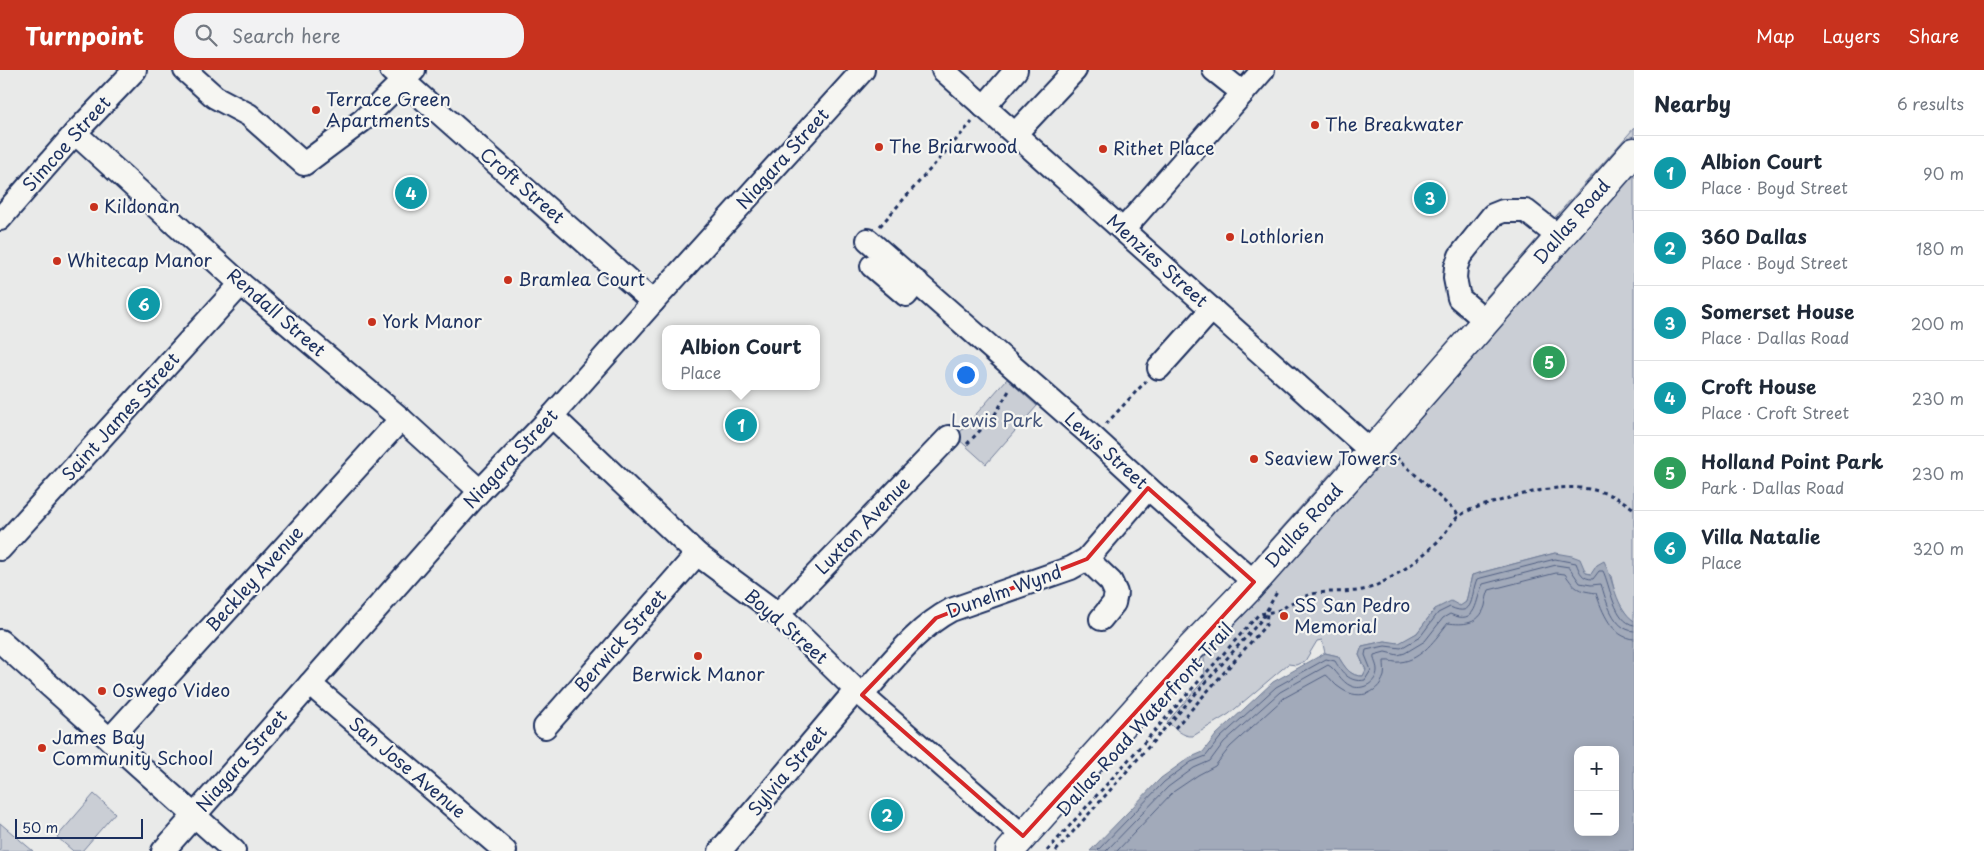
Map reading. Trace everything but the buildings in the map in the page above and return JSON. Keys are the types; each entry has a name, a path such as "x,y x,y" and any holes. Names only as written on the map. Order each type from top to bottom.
{"main road":[{"name":"Dallas Road","path":"1016,844 1191,648 1254,582 1383,454 1486,321 1634,152"}],"street":[{"path":"186,70 216,97 249,115 304,164 364,120 402,74"},
{"name":"Niagara Street","path":"163,851 480,491 552,416 863,70"},
{"name":"Menzies Street","path":"943,70 1212,309 1383,454"},
{"path":"984,107 1016,70"},
{"path":"1015,134 1075,70"},
{"path":"1214,70 1243,93"},
{"path":"1122,230 1263,70"},
{"name":"Simcoe Street","path":"0,219 124,74"},
{"name":"Croft Street","path":"402,74 653,302"},
{"name":"Rendall Street","path":"75,133 241,284 401,419 480,491"},
{"path":"1486,321 1459,298 1455,278 1460,256 1493,215 1503,211 1526,211 1559,237"},
{"name":"Lewis Street","path":"868,240 1094,438 1254,582"},
{"path":"872,266 906,296 917,282"},
{"name":"Saint James Street","path":"0,549 241,284"},
{"path":"1158,368 1212,309"},
{"name":"Boyd Street","path":"552,416 697,554 778,614 1016,844"},
{"name":"Beckley Avenue","path":"110,739 401,419"},
{"name":"Luxton Avenue","path":"778,614 949,437"},
{"name":"Dunelm Wynd","path":"859,693 936,618 950,610 1070,568 1087,559 1148,488"},
{"name":"Berwick Street","path":"545,727 697,554"},
{"path":"1087,559 1111,582 1116,593 1114,603 1101,618"},
{"path":"0,641 234,851"},
{"name":"San Jose Avenue","path":"310,684 505,851"},
{"name":"Sylvia Street","path":"720,851 859,693"}],"path":[{"path":"868,240 984,107"},
{"path":"1094,438 1158,368"},
{"path":"949,437 960,438 968,445 994,416 1019,373"},
{"path":"1383,454 1459,516"},
{"name":"Dallas Road Waterfront Trail","path":"1046,851 1258,615 1267,611 1277,611 1294,601 1318,593 1348,593 1376,586 1415,561 1440,539 1459,516 1471,510 1519,495 1552,487 1605,492 1634,509"},
{"path":"1175,728 1266,625 1267,611"},
{"name":"Dallas Road Waterfront Trail","path":"1056,851 1262,619 1267,611"}],"highlighted area":[{"path":"1148,488 1254,582 1023,836 862,695 936,618 1087,559"}],"green space":[{"path":"1634,128 1634,136 1556,224 1549,224"},
{"path":"1634,171 1634,621 1628,617 1616,598 1611,576 1597,565 1592,574 1586,573 1555,553 1472,575 1466,602 1460,607 1435,609 1417,633 1399,644 1385,641 1362,646 1359,655 1366,670 1363,676 1351,673 1338,656 1325,653 1322,640 1317,641 1305,661 1296,665 1288,664 1229,714 1193,736 1182,734 1167,722 1205,679 1204,657"},
{"path":"1544,231 1545,237 1485,305 1480,304"},
{"name":"Lewis Park","path":"1007,379 1037,406 986,464 956,437"},
{"path":"1350,451 1354,451 1257,563 1256,557"},
{"path":"94,794 115,813 82,851 73,851 57,837"},
{"path":"0,823 33,851 0,851"}],"water":[{"path":"1555,553 1580,559 1586,573 1591,574 1597,565 1604,561 1623,609 1634,621 1634,851 1090,851 1161,778 1189,758 1203,752 1216,735 1273,682 1325,653 1338,656 1351,673 1363,676 1366,670 1359,655 1362,646 1385,641 1399,643 1417,633 1435,609 1451,601 1460,606 1466,602 1472,575"}],"place":[{"name":"Terrace Green Apartments","path":"316,110"},
{"name":"The Breakwater","path":"1315,125"},
{"name":"The Briarwood","path":"879,147"},
{"name":"Rithet Place","path":"1103,149"},
{"name":"Croft House","path":"411,193"},
{"name":"Somerset House","path":"1430,198"},
{"name":"Kildonan","path":"94,207"},
{"name":"Lothlorien","path":"1230,237"},
{"name":"Whitecap Manor","path":"57,261"},
{"name":"Bramlea Court","path":"508,280"},
{"name":"Villa Natalie","path":"144,304"},
{"name":"York Manor","path":"372,322"},
{"name":"Holland Point Park","path":"1549,362"},
{"name":"Albion Court","path":"741,425"},
{"name":"Seaview Towers","path":"1254,459"},
{"name":"SS San Pedro Memorial","path":"1284,616"},
{"name":"Berwick Manor","path":"698,656"},
{"name":"Oswego Video","path":"102,691"},
{"name":"James Bay Community School","path":"42,748"},
{"name":"360 Dallas","path":"887,815"}]}
